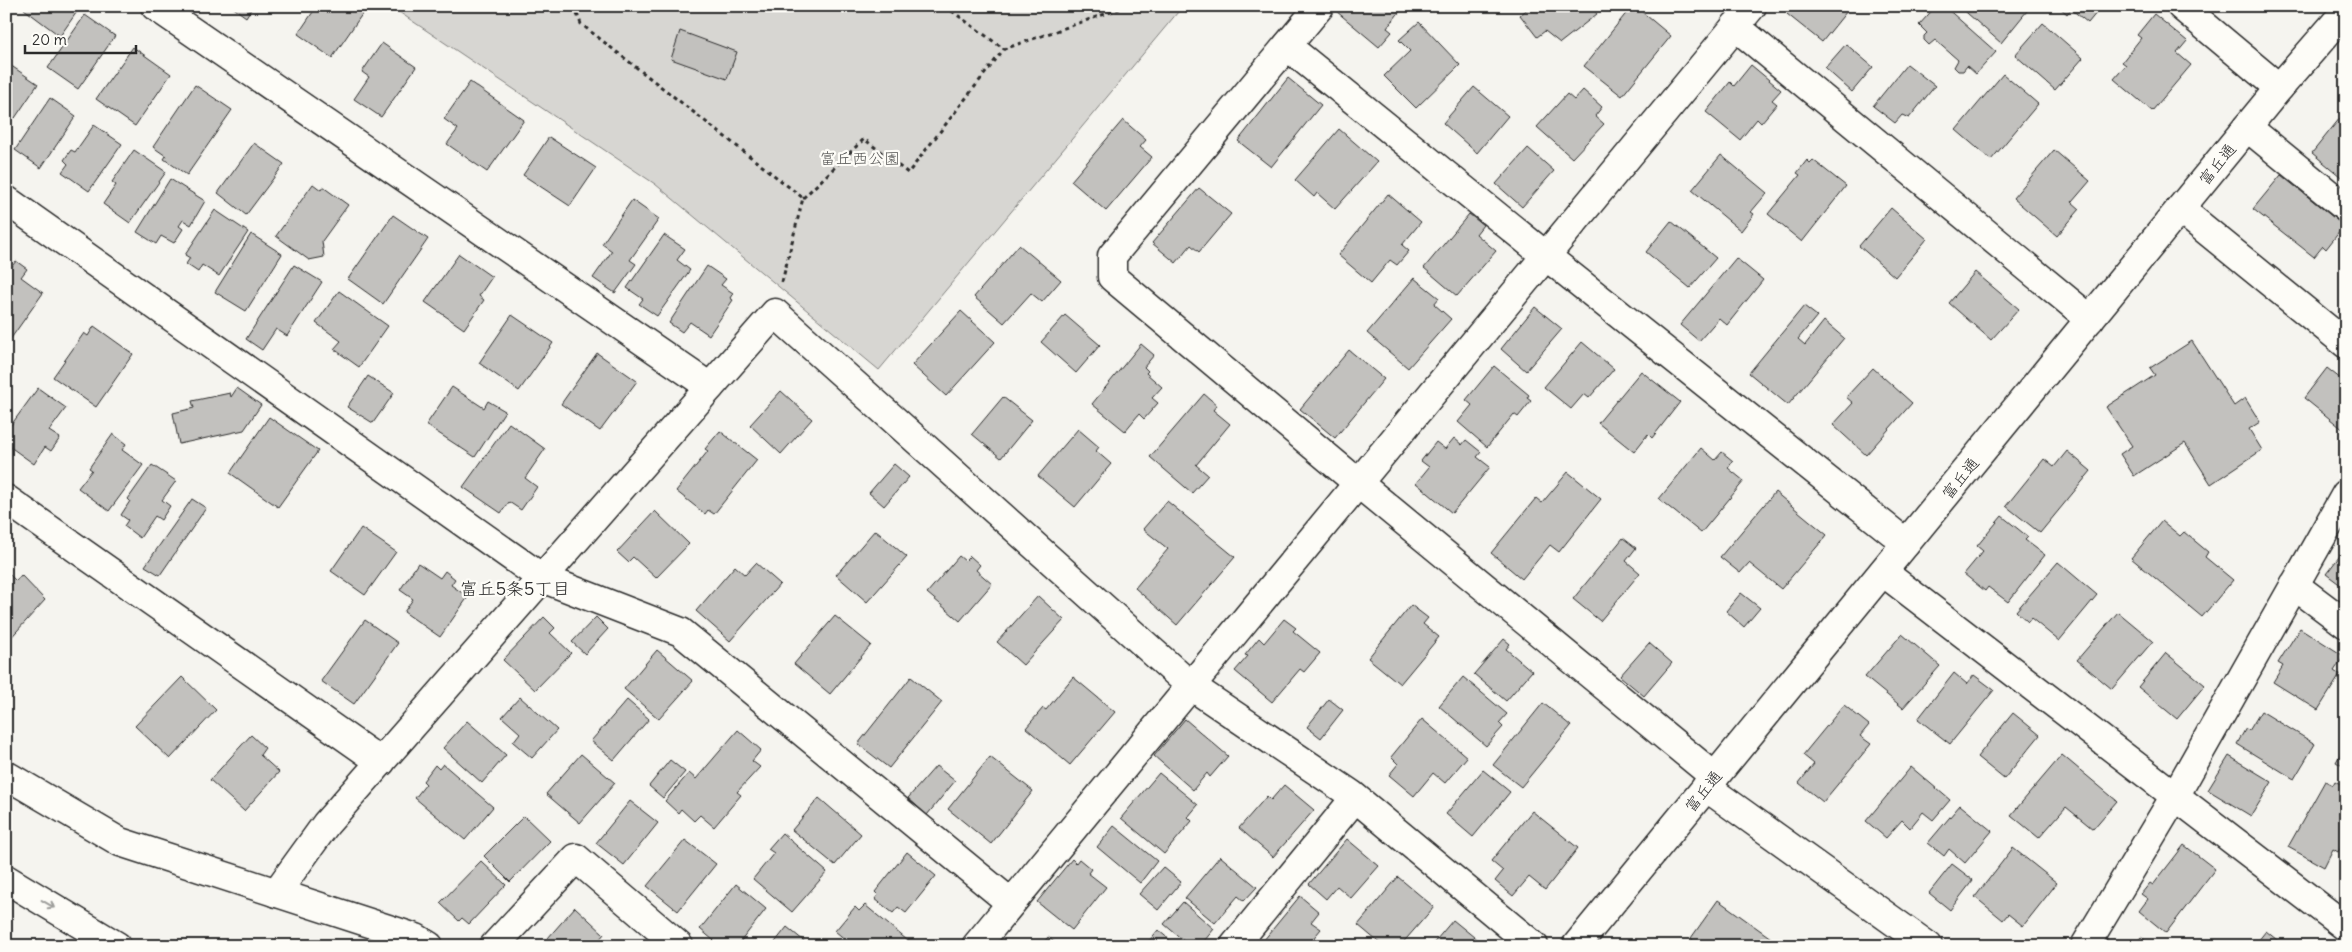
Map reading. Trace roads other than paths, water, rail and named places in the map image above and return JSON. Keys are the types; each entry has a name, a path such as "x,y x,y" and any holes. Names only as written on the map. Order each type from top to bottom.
{"main road":[{"path":"155,6 710,387"},
{"path":"1320,6 1112,256 1112,276 1711,782 1928,946"},
{"path":"2181,6 2279,88"},
{"name":"富丘通","path":"1576,946 2279,88 2346,11"},
{"path":"976,946 1745,12 2090,319"},
{"path":"1287,46 1546,256 1906,543"},
{"path":"2247,127 2346,208"},
{"path":"6,200 542,578 681,632 1011,903"},
{"path":"2180,210 2346,344"},
{"path":"276,893 326,824 775,313 1191,686 1355,798 1534,946"},
{"path":"2085,946 2175,796 2346,494"},
{"path":"6,499 381,762"},
{"path":"1882,572 2346,927"},
{"path":"2294,585 2346,624"},
{"path":"6,775 120,842 416,938 429,946"},
{"path":"1234,946 1355,798"},
{"path":"494,946 576,858 679,946"},
{"path":"6,879 117,946"}],"district":[{"name":"富丘5条5丁目","path":"515,589"}],"park label":[{"name":"富丘西公園","path":"860,158"}]}
